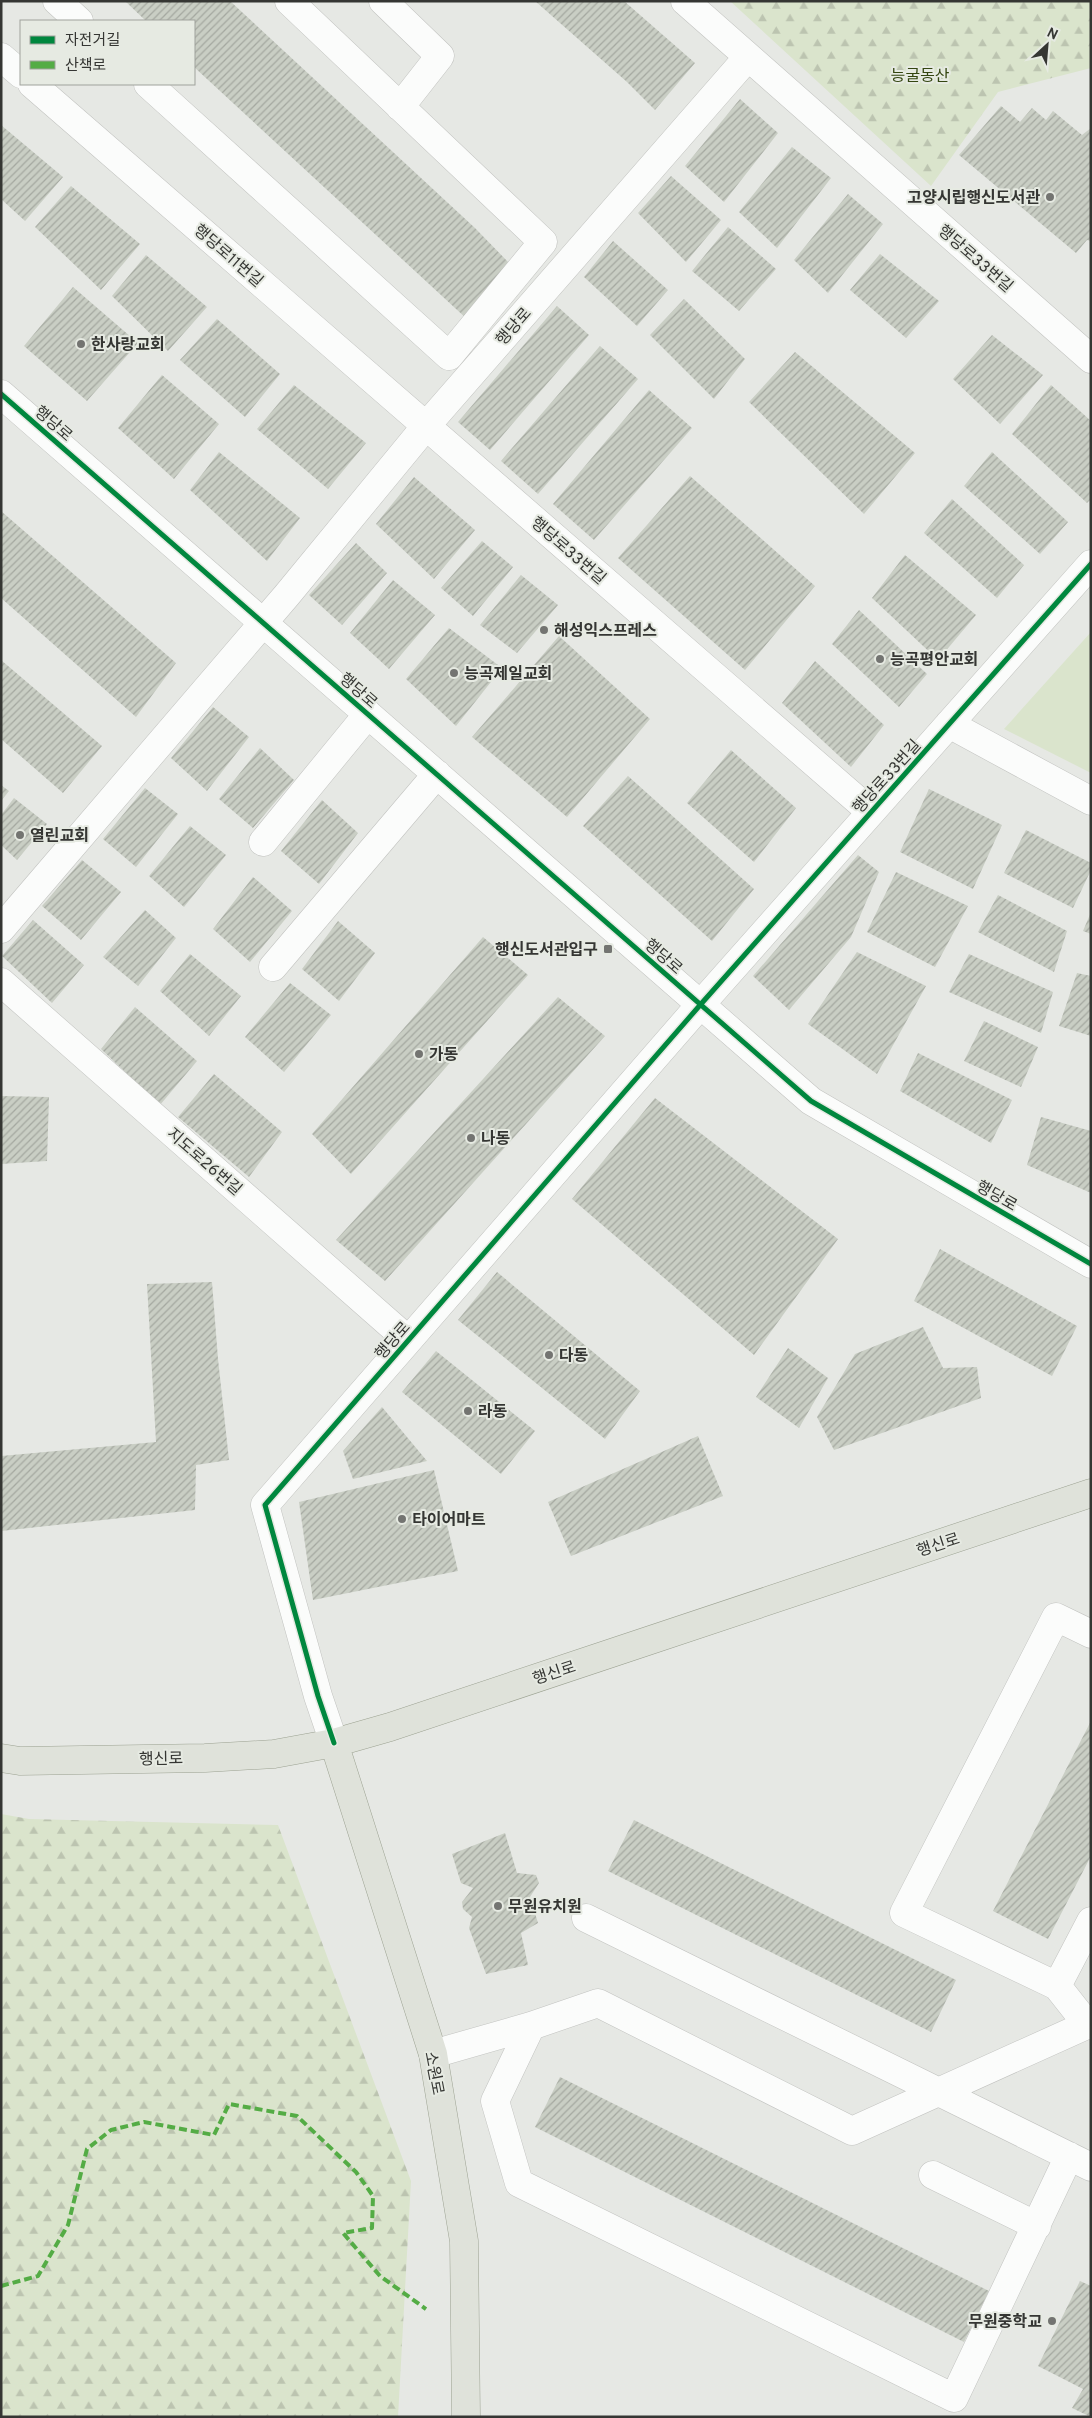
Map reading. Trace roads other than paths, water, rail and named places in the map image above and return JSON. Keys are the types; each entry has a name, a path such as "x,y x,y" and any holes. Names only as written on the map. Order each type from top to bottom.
{"main road":[{"name":"행신로","path":"1,1758 20,1761 205,1758 274,1754 334,1743 409,1721 1091,1494"},
{"name":"소원로","path":"334,1743 433,2054 464,2241 466,2417"}],"street":[{"path":"57,1 78,20"},
{"path":"149,85 449,356 543,242 289,1"},
{"path":"383,1 440,56 400,107"},
{"name":"행당로33번길","path":"685,1 1091,359"},
{"path":"1,57 20,73"},
{"name":"행당로","path":"1,929 264,623 426,426 748,57"},
{"name":"행당로11번길","path":"33,85 426,426"},
{"name":"행당로","path":"1,394 811,1101 1091,1264"},
{"name":"행당로33번길","path":"426,426 871,812"},
{"name":"행당로33번길","path":"701,1004 1091,564"},
{"path":"262,842 368,714"},
{"path":"949,724 1091,801"},
{"path":"274,967 437,774"},
{"name":"지도로26번길","path":"1,982 408,1340"},
{"name":"행당로","path":"334,1743 318,1696 265,1505 701,1004"},
{"path":"433,2054 531,2026 598,2003 852,2131 1089,2024 1057,1986 904,1913 1056,1617 1091,1634"},
{"path":"531,2026 495,2100 520,2183 954,2398 1037,2226 1080,2161 586,1918"},
{"path":"1057,1986 1091,1921"},
{"path":"933,2175 1037,2226"}],"place":[{"name":"고양시립행신도서관","path":"1050,197"},
{"name":"한사랑교회","path":"81,344"},
{"name":"해성익스프레스","path":"544,630"},
{"name":"능곡평안교회","path":"880,659"},
{"name":"능곡제일교회","path":"454,673"},
{"name":"열린교회","path":"20,835"},
{"name":"행신도서관입구","path":"608,949"},
{"name":"가동","path":"419,1054"},
{"name":"나동","path":"471,1138"},
{"name":"다동","path":"549,1355"},
{"name":"라동","path":"468,1411"},
{"name":"타이어마트","path":"402,1519"},
{"name":"무원유치원","path":"498,1906"},
{"name":"무원중학교","path":"1052,2321"}],"park label":[{"name":"능굴동산","path":"920,75"}]}
